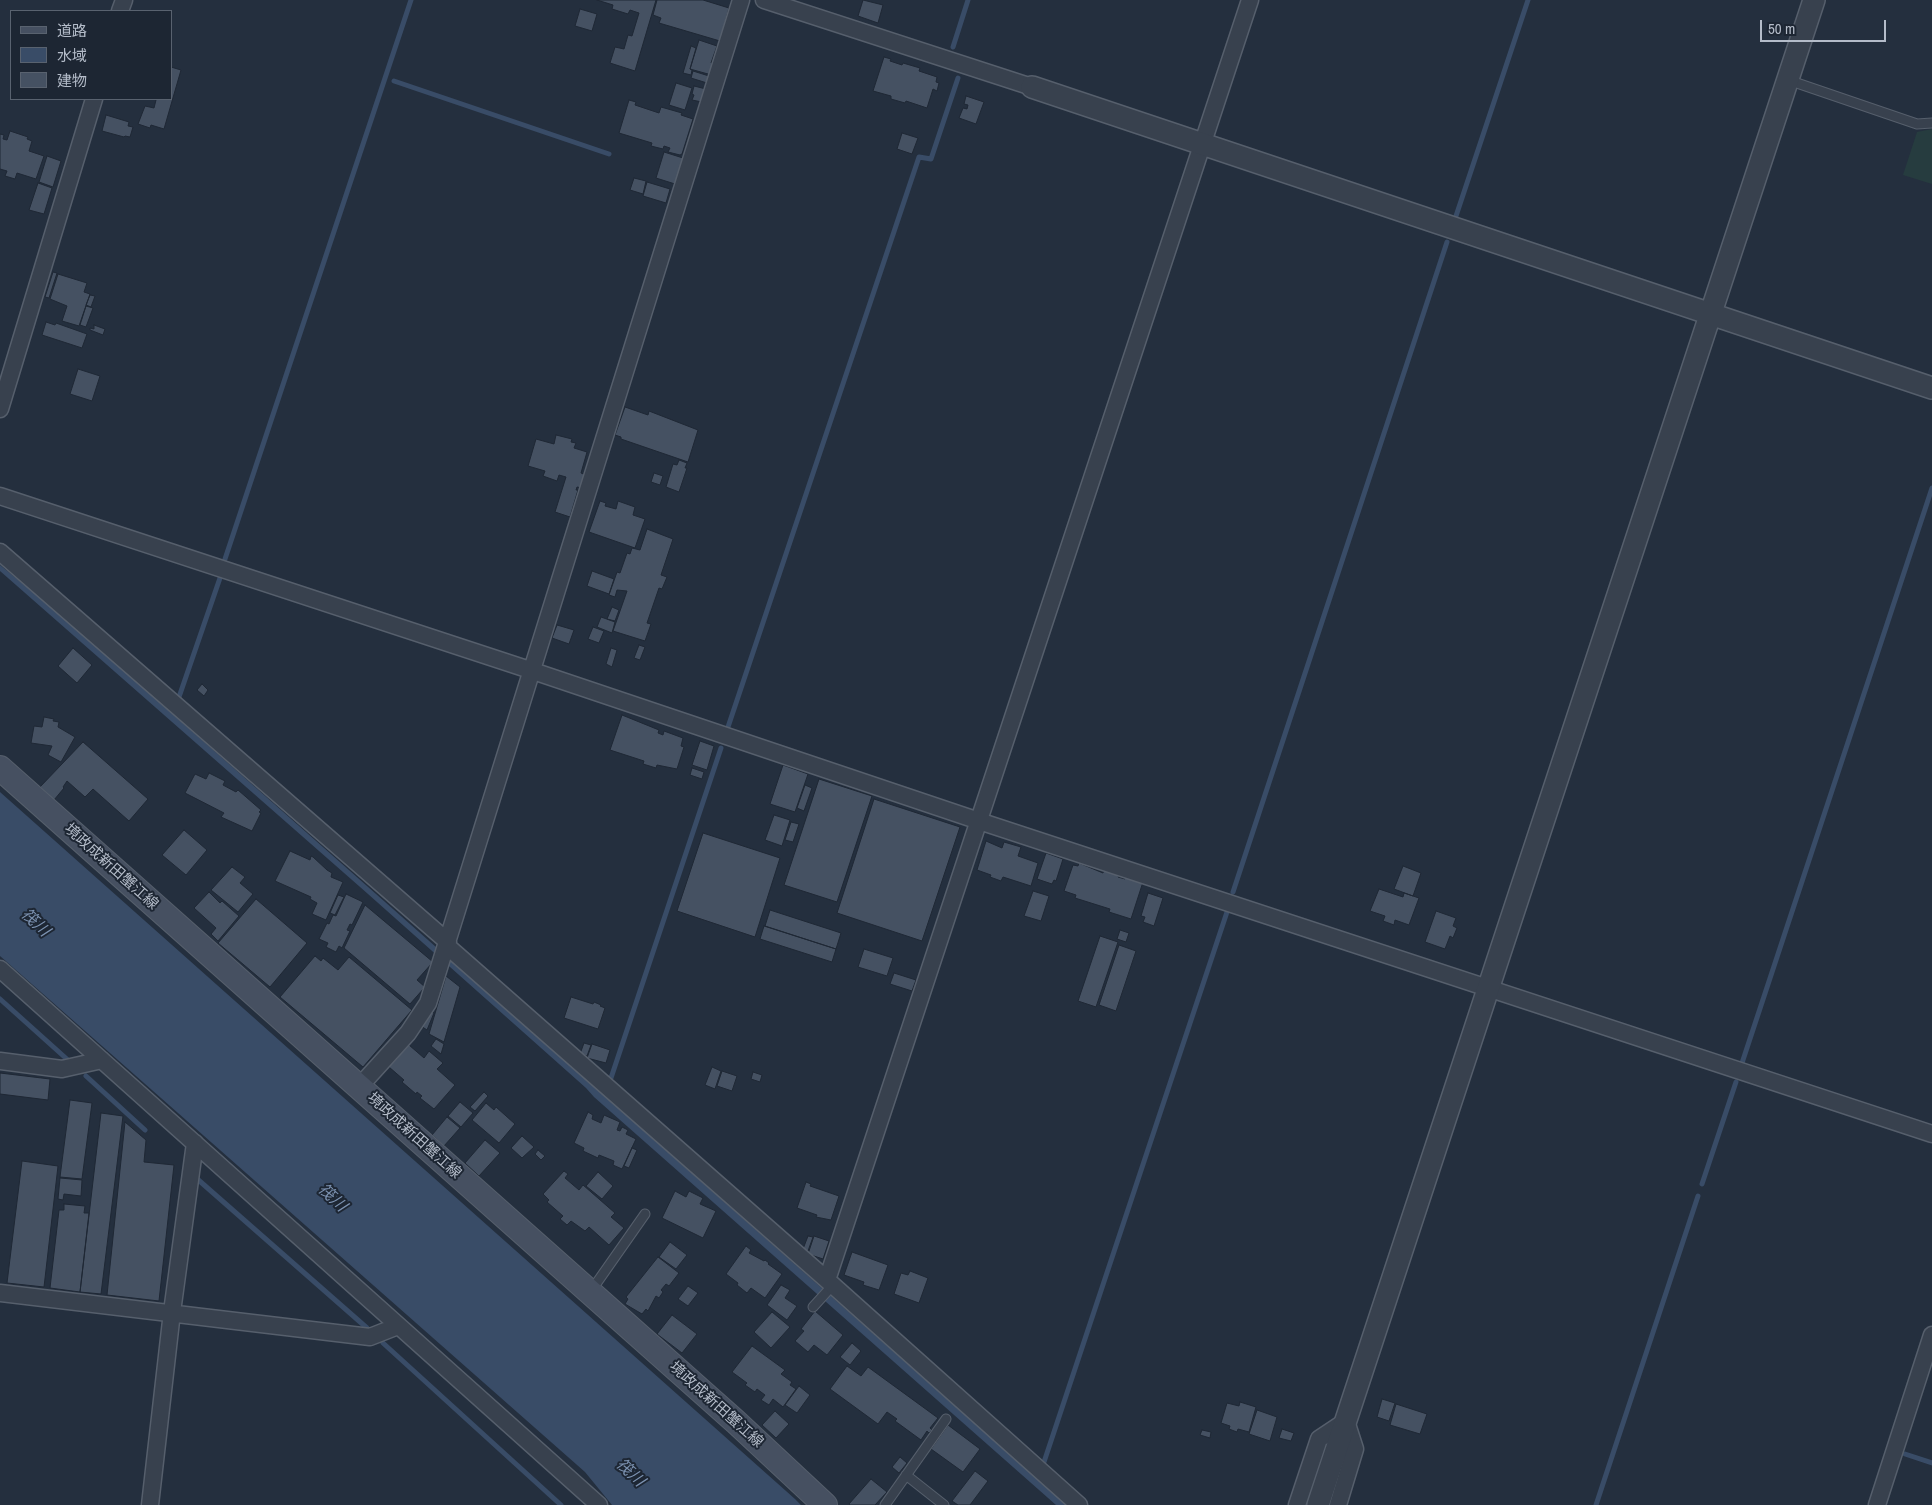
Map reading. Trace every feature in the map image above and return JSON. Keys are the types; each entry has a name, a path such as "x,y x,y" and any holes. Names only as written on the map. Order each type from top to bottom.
{"main road":[{"name":"境政成新田蟹江線","path":"0,768 736,1422 826,1505"}],"street":[{"path":"359,1087 408,1033 428,1003 741,0"},
{"path":"764,0 1032,87 1932,388"},
{"path":"830,1285 979,821 1250,0"},
{"path":"1318,1505 1490,988 1814,0"},
{"path":"0,409 94,100"},
{"path":"0,496 533,671 979,821 1932,1134"},
{"path":"0,552 445,950 830,1285 1079,1505"},
{"path":"0,969 600,1505"},
{"path":"0,1061 62,1068 102,1060"},
{"path":"150,1505 172,1312 195,1143"},
{"path":"0,1293 370,1336 398,1326"},
{"path":"1877,1505 1932,1335"},
{"path":"1297,1505 1319,1439 1346,1421"},
{"path":"1338,1505 1355,1449 1346,1421"}],"lane":[{"path":"1788,80 1917,124 1932,123"},
{"path":"590,1292 645,1214"},
{"path":"813,1307 830,1285"},
{"path":"885,1505 946,1419"},
{"path":"906,1475 944,1505"}],"green space":[{"path":"1932,129 1932,184 1903,175 1917,132"}],"water":[{"path":"0,565 56,611 1067,1505 1056,1505 594,1097 368,894 0,571"},
{"name":"筏川","path":"0,792 801,1505 612,1505 585,1472 0,956"}],"building":[{"path":"597,0 656,0 635,71 610,63 615,47 624,49 628,35 632,36 639,13 630,10 628,14 612,9 613,5"},
{"path":"657,0 703,0 729,8 720,41 659,23 661,18 653,15"},
{"path":"863,0 883,5 878,23 858,16"},
{"path":"580,9 597,14 592,31 575,26"},
{"path":"699,40 717,46 711,63 713,63 710,74 690,69"},
{"path":"691,46 696,48 690,69 692,70 691,75 683,73"},
{"path":"884,57 902,65 903,63 920,68 919,71 937,77 936,82 939,83 937,91 933,89 927,108 906,101 905,103 891,99 891,96 873,91"},
{"path":"172,67 181,70 164,129 151,125 150,128 138,124 145,106 154,108 156,100 172,100"},
{"path":"693,71 709,76 707,83 691,78"},
{"path":"676,83 692,88 685,110 669,105"},
{"path":"694,86 706,89 702,102 692,100"},
{"path":"966,96 984,102 976,124 959,118 963,108 967,109 968,105 964,104"},
{"path":"629,100 636,102 635,105 659,113 661,107 682,113 681,115 693,119 682,154 668,152 670,148 664,146 663,149 651,146 652,143 619,133"},
{"path":"106,115 129,122 128,126 133,127 130,137 102,131"},
{"path":"10,131 28,137 27,139 32,141 29,151 44,156 36,179 17,173 15,179 5,176 7,171 0,169 0,134 4,135 3,139 7,140"},
{"path":"902,133 918,138 912,154 897,149"},
{"path":"664,152 683,158 675,184 656,178"},
{"path":"47,156 61,161 53,187 39,182"},
{"path":"634,178 646,181 643,194 630,190"},
{"path":"647,182 670,189 666,203 643,196"},
{"path":"38,183 52,188 44,214 29,210"},
{"path":"53,272 57,273 49,298 45,297"},
{"path":"58,274 87,283 84,292 90,294 79,326 62,321 67,306 50,299"},
{"path":"90,295 95,296 91,307 86,305"},
{"path":"86,306 93,308 86,327 80,325"},
{"path":"46,322 55,325 56,323 87,334 82,348 42,335"},
{"path":"94,325 105,329 103,335 90,330 90,328 94,329"},
{"path":"78,369 100,376 92,401 70,394"},
{"path":"625,407 648,415 649,411 698,430 688,462 621,439 621,437 615,435"},
{"path":"556,435 572,439 571,442 576,443 574,448 587,452 581,473 586,475 582,488 577,487 576,490 578,490 570,517 555,512 566,477 559,475 557,481 543,476 545,471 528,466 536,439 554,444"},
{"path":"679,460 687,463 685,468 687,468 679,492 666,487 673,464 677,465"},
{"path":"654,473 663,476 660,485 651,482"},
{"path":"600,501 606,503 605,506 616,509 618,501 635,507 633,515 645,519 635,548 589,532"},
{"path":"647,529 673,539 661,575 667,577 662,589 659,588 647,623 651,624 645,641 613,631 627,591 617,590 615,597 609,595 617,572 620,573 627,553 630,554 632,548 640,550"},
{"path":"592,571 614,579 609,594 587,586"},
{"path":"612,607 619,610 615,621 607,619"},
{"path":"601,617 615,622 612,633 597,627"},
{"path":"557,625 574,630 569,644 552,638"},
{"path":"593,627 604,631 599,643 588,639"},
{"path":"639,645 645,647 640,660 634,658"},
{"path":"73,648 92,665 77,683 58,666"},
{"path":"611,648 617,650 612,667 606,664"},
{"path":"202,684 208,690 204,696 197,690"},
{"path":"622,715 659,730 658,733 663,735 664,731 683,738 681,746 684,747 677,769 657,765 656,768 643,764 644,761 610,750"},
{"path":"44,717 59,722 58,727 75,737 61,762 48,755 52,746 31,743 34,726 42,727"},
{"path":"700,741 714,746 707,770 692,765"},
{"path":"83,742 148,799 129,821 93,789 85,797 67,781 54,800 40,787"},
{"path":"783,765 808,774 795,812 770,804"},
{"path":"692,768 704,772 702,779 690,775"},
{"path":"209,773 225,781 223,785 236,792 238,790 261,810 252,831 221,817 224,813 185,793 195,774 206,779"},
{"path":"819,779 872,796 837,902 784,885"},
{"path":"805,785 812,788 804,811 797,808"},
{"path":"874,799 960,827 922,941 837,913"},
{"path":"774,815 790,820 782,846 765,840"},
{"path":"791,822 799,824 793,842 785,840"},
{"path":"184,830 207,850 186,875 162,855"},
{"path":"703,833 780,858 755,937 677,911"},
{"path":"986,841 1002,848 1004,842 1021,847 1018,856 1038,863 1031,886 1003,877 1001,881 977,870"},
{"path":"290,851 310,860 311,856 313,857 332,873 331,877 343,882 326,920 312,914 317,903 310,899 311,897 275,881"},
{"path":"1046,853 1063,859 1056,881 1054,880 1052,884 1037,879"},
{"path":"1079,863 1103,873 1104,869 1119,874 1118,877 1125,879 1126,877 1143,882 1131,919 1109,912 1110,909 1075,898 1076,895 1064,891 1073,865 1078,866"},
{"path":"1403,866 1421,873 1413,896 1394,889"},
{"path":"232,867 245,877 240,883 253,894 238,912 211,890"},
{"path":"1379,889 1403,897 1404,893 1419,898 1409,925 1395,920 1394,925 1383,921 1385,916 1370,911"},
{"path":"1033,891 1049,896 1041,921 1024,916"},
{"path":"209,892 220,903 222,901 239,916 218,941 211,934 216,928 194,908"},
{"path":"1148,893 1163,898 1154,926 1143,922 1145,917 1141,916"},
{"path":"346,894 363,902 352,925 350,924 347,930 350,931 342,948 339,946 336,952 326,947 328,943 319,939 327,923 329,924 333,915 336,916"},
{"path":"338,895 344,897 335,915 330,913"},
{"path":"256,899 307,943 270,987 218,943"},
{"path":"365,905 433,962 417,980 425,987 410,1004 344,948"},
{"path":"770,910 841,933 836,949 765,926"},
{"path":"1436,911 1456,918 1453,926 1457,928 1453,938 1450,936 1445,949 1425,942"},
{"path":"764,926 836,949 832,962 760,939"},
{"path":"1120,930 1129,933 1126,942 1117,939"},
{"path":"1100,936 1118,942 1096,1007 1078,1001"},
{"path":"1119,945 1136,951 1116,1011 1099,1005"},
{"path":"864,949 893,958 887,976 858,967"},
{"path":"315,956 321,961 323,958 338,970 349,957 412,1010 363,1067 280,997"},
{"path":"894,973 916,980 912,991 890,984"},
{"path":"446,976 460,987 444,1042 429,1034"},
{"path":"571,997 593,1004 594,1002 605,1008 598,1029 564,1018"},
{"path":"431,1011 434,1013 427,1030 421,1026"},
{"path":"436,1039 444,1044 441,1054 431,1046"},
{"path":"584,1043 591,1045 587,1056 580,1054"},
{"path":"592,1044 610,1050 606,1063 587,1058"},
{"path":"409,1045 424,1058 429,1051 443,1063 437,1069 455,1085 434,1109 420,1098 422,1096 417,1092 416,1094 402,1082 404,1080 389,1067"},
{"path":"712,1067 721,1071 715,1089 705,1085"},
{"path":"722,1071 737,1076 732,1091 717,1086"},
{"path":"753,1072 762,1075 760,1082 751,1079"},
{"path":"0,1073 50,1079 48,1100 0,1094"},
{"path":"484,1092 488,1096 475,1111 470,1107"},
{"path":"70,1100 92,1103 82,1179 60,1177"},
{"path":"460,1102 473,1113 461,1127 448,1116"},
{"path":"486,1103 494,1110 496,1107 515,1124 499,1143 472,1120"},
{"path":"588,1112 593,1115 592,1119 601,1123 604,1115 620,1122 617,1130 620,1131 622,1127 628,1130 626,1134 636,1139 622,1169 613,1165 614,1161 599,1155 598,1158 583,1151 584,1148 574,1143"},
{"path":"101,1113 123,1116 101,1294 80,1292"},
{"path":"447,1117 460,1128 444,1146 432,1135"},
{"path":"125,1122 146,1140 144,1162 174,1165 159,1301 107,1295"},
{"path":"522,1136 534,1147 522,1158 511,1148"},
{"path":"485,1140 500,1153 479,1176 465,1163"},
{"path":"632,1148 637,1150 629,1168 624,1166"},
{"path":"538,1150 545,1156 541,1160 535,1154"},
{"path":"22,1161 58,1166 44,1287 7,1283"},
{"path":"564,1171 568,1174 565,1178 579,1190 583,1185 615,1213 611,1217 624,1228 609,1245 589,1227 585,1231 571,1221 567,1225 560,1219 563,1216 547,1202 549,1200 543,1194"},
{"path":"598,1172 613,1186 602,1199 586,1186"},
{"path":"60,1178 82,1180 81,1196 64,1194 63,1200 58,1199"},
{"path":"806,1182 811,1184 810,1186 839,1196 831,1220 816,1217 817,1215 797,1208"},
{"path":"675,1191 686,1197 689,1191 703,1198 700,1204 716,1211 703,1238 662,1218"},
{"path":"64,1204 85,1206 84,1213 89,1213 80,1292 50,1288 59,1210 64,1210"},
{"path":"808,1236 813,1237 808,1251 803,1249"},
{"path":"814,1236 829,1241 823,1259 808,1254"},
{"path":"670,1242 687,1255 676,1269 659,1257"},
{"path":"746,1246 751,1250 749,1253 765,1260 782,1274 765,1298 751,1288 747,1293 726,1274"},
{"path":"852,1252 888,1265 879,1290 863,1285 864,1282 844,1275"},
{"path":"658,1257 679,1273 669,1286 666,1284 661,1290 663,1292 659,1298 656,1296 648,1311 646,1309 642,1314 625,1304 628,1299 626,1297"},
{"path":"910,1271 928,1278 919,1303 894,1294 901,1273 908,1275"},
{"path":"781,1285 790,1290 785,1298 797,1306 787,1320 767,1305"},
{"path":"688,1286 698,1293 688,1306 678,1299"},
{"path":"815,1311 843,1335 827,1355 814,1345 808,1352 795,1341 804,1331 801,1329"},
{"path":"772,1312 790,1327 771,1348 754,1332"},
{"path":"672,1315 697,1334 682,1353 657,1334"},
{"path":"852,1343 861,1351 850,1365 840,1357"},
{"path":"752,1346 785,1370 781,1374 792,1382 790,1385 796,1389 783,1407 773,1399 769,1405 761,1400 765,1395 757,1389 755,1392 745,1385 747,1383 732,1372"},
{"path":"847,1366 861,1376 868,1367 938,1418 930,1428 932,1430 929,1433 927,1431 921,1440 895,1421 897,1419 887,1412 878,1424 830,1389"},
{"path":"799,1386 810,1395 797,1413 785,1405"},
{"path":"1382,1399 1395,1403 1389,1421 1377,1417"},
{"path":"1240,1402 1256,1407 1249,1432 1238,1429 1237,1432 1229,1429 1230,1426 1221,1423 1227,1403 1239,1406"},
{"path":"1396,1404 1427,1414 1420,1434 1390,1425"},
{"path":"1257,1410 1277,1417 1270,1441 1249,1434"},
{"path":"775,1411 789,1424 776,1438 762,1425"},
{"path":"948,1425 980,1449 963,1472 931,1449"},
{"path":"1282,1429 1294,1433 1291,1441 1279,1438"},
{"path":"1202,1430 1211,1432 1210,1438 1200,1435"},
{"path":"900,1457 907,1463 899,1473 892,1467"},
{"path":"975,1471 988,1481 970,1505 958,1505 952,1501"},
{"path":"871,1479 887,1492 875,1505 850,1505 849,1504"}],"waterway":[{"path":"225,559 411,0"},
{"path":"953,47 968,0"},
{"path":"1456,216 1528,0"},
{"path":"728,727 919,157 931,159 958,78"},
{"path":"394,81 609,154"},
{"path":"1233,892 1447,242"},
{"path":"1742,1063 1932,488"},
{"path":"179,697 220,578"},
{"path":"611,1078 721,748"},
{"path":"1044,1462 1227,912"},
{"path":"0,999 69,1061"},
{"path":"86,1076 145,1130"},
{"path":"1702,1184 1736,1082"},
{"path":"195,1177 367,1328"},
{"path":"1596,1505 1698,1196"},
{"path":"383,1343 561,1505"},
{"path":"1905,1454 1932,1463"}]}
